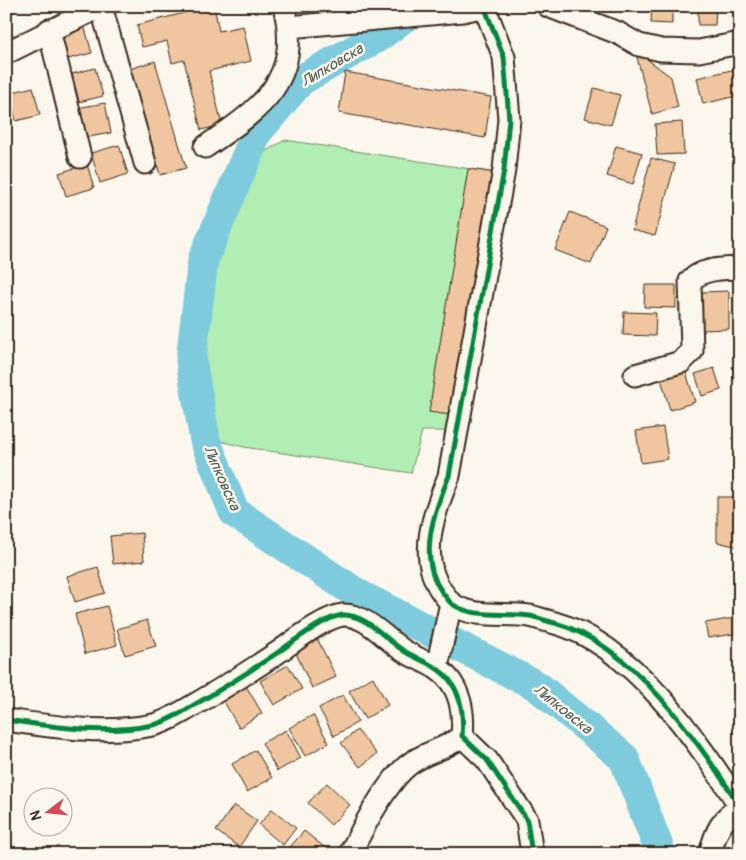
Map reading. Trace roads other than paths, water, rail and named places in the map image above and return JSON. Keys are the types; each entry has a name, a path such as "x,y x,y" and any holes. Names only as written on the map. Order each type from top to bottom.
{"street":[{"path":"6,53 49,30 101,6 145,163"},
{"path":"205,147 250,116 272,94 285,64 289,27 284,6"},
{"path":"289,27 463,11 484,6 504,57 508,119 504,170 449,476 437,506 429,546 431,568 437,585 451,603 476,612 529,616 572,628 621,658 703,750 740,806 724,819 715,835 710,854"},
{"path":"548,6 618,33 639,45 661,50 699,51 740,43"},
{"path":"49,30 80,158"},
{"path":"635,375 680,362 692,351 690,281 697,274 712,270 740,268"},
{"path":"437,667 451,603"},
{"path":"6,720 81,731 154,725 180,714 227,686 316,627 340,615 350,616 364,622 404,651 437,667 450,681 459,698 464,718 462,736 449,746 430,753 410,764 364,824 350,854"},
{"path":"462,736 487,760 527,820 532,854"}],"waterway":[{"name":"Липковска","path":"419,6 378,37 301,80 257,132 203,260 191,360 205,440 234,512 359,595 537,686 624,758 661,854"}]}
